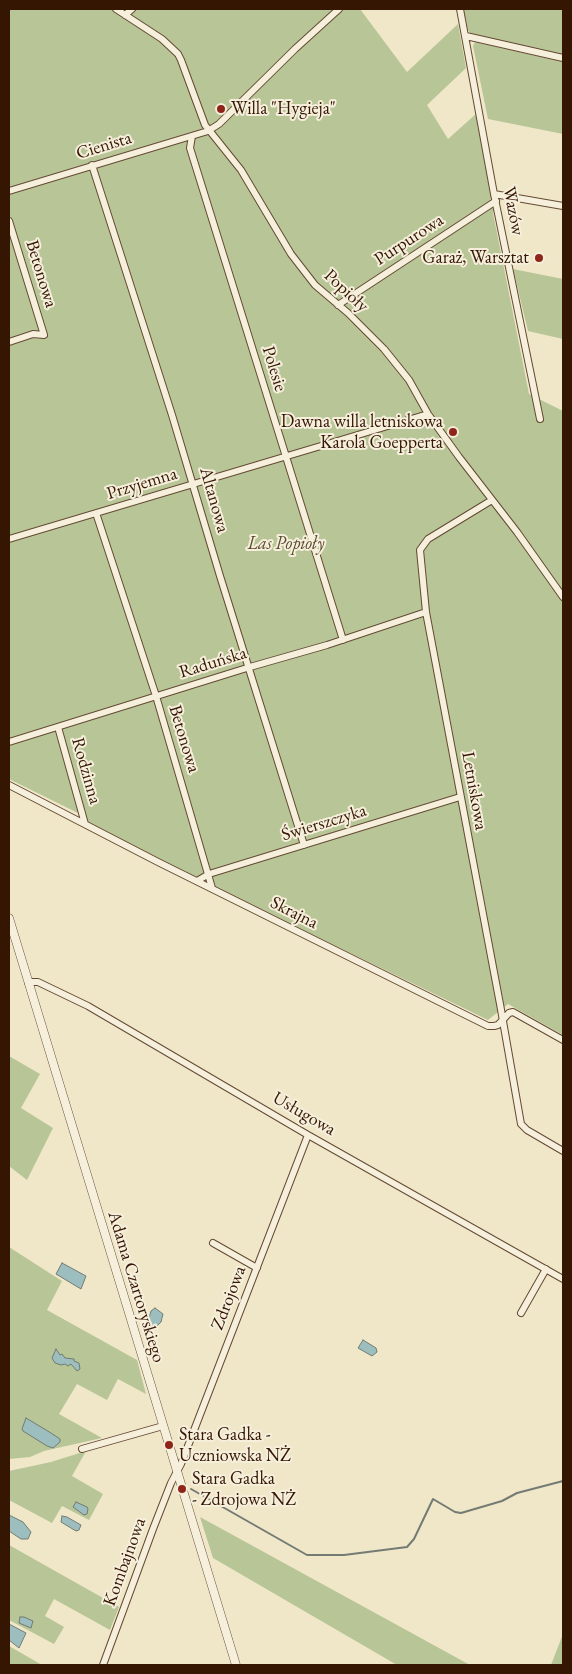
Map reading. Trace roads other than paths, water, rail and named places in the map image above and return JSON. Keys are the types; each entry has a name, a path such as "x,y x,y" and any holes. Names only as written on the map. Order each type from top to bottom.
{"street":[{"name":"Popioły","path":"116,9 162,40 178,54 208,131 241,170 291,254 315,285 384,349 409,380 428,414 517,532 563,597"},
{"path":"125,15 132,9"},
{"path":"208,131 219,124 295,49 339,9"},
{"name":"Wazów","path":"460,9 494,194 540,419"},
{"path":"466,36 563,58"},
{"name":"Cienista","path":"9,191 208,131"},
{"name":"Polesie","path":"192,136 190,148 343,640"},
{"name":"Altanowa","path":"92,165 304,845"},
{"path":"494,194 563,206"},
{"name":"Purpurowa","path":"338,305 496,201"},
{"name":"Betonowa","path":"9,220 44,335 33,334 9,342"},
{"name":"Przyjemna","path":"9,540 428,414"},
{"name":"Letniskowa","path":"492,500 428,539 420,550 426,612 521,1124 526,1130 563,1151"},
{"name":"Betonowa","path":"96,513 156,696 212,888"},
{"name":"Raduńska","path":"9,742 343,640 426,612"},
{"name":"Rodzinna","path":"58,727 85,824"},
{"name":"Skrajna","path":"9,785 488,1026 498,1025 502,1019 513,1012 563,1040"},
{"name":"Świerszczyka","path":"197,881 209,874 460,797"},
{"name":"Adama Czartoryskiego","path":"9,918 236,1665"},
{"name":"Usługowa","path":"28,982 38,982 88,1006 308,1135 563,1279"},
{"name":"Zdrojowa","path":"177,1471 308,1135"},
{"path":"212,1243 257,1268"},
{"path":"521,1312 546,1269"},
{"path":"82,1449 163,1426"},
{"name":"Kombajnowa","path":"103,1665 153,1529 177,1471"}],"water":[{"path":"62,1263 86,1276 81,1289 56,1274"},
{"path":"155,1308 163,1314 161,1322 157,1326 152,1326 148,1322 151,1311"},
{"path":"363,1340 376,1348 377,1352 372,1356 358,1348"},
{"path":"56,1349 60,1355 62,1354 65,1358 74,1359 74,1361 79,1363 80,1369 77,1371 71,1364 68,1366 55,1363 52,1358"},
{"path":"26,1418 60,1439 60,1442 53,1448 23,1431"},
{"path":"76,1502 87,1507 87,1514 84,1515 73,1507"},
{"path":"9,1515 23,1522 31,1532 28,1539 21,1539 9,1531"},
{"path":"62,1516 81,1525 79,1530 76,1531 61,1522"},
{"path":"20,1617 33,1621 31,1628 19,1623"},
{"path":"9,1624 26,1633 19,1648 9,1640"}],"waterway":[{"path":"191,1489 307,1555 344,1555 407,1547 414,1539 433,1499 455,1512 461,1513 502,1501 517,1493 563,1481"}],"place":[{"name":"Willa \"Hygieja\"","path":"221,109"},
{"name":"Garaż, Warsztat","path":"539,258"},
{"name":"Dawna willa letniskowa Karola Goepperta","path":"453,432"},
{"name":"Stara Gadka - Uczniowska NŻ","path":"169,1445"},
{"name":"Stara Gadka - Zdrojowa NŻ","path":"182,1489"}],"park label":[{"name":"Las Popioły","path":"286,544"}]}
